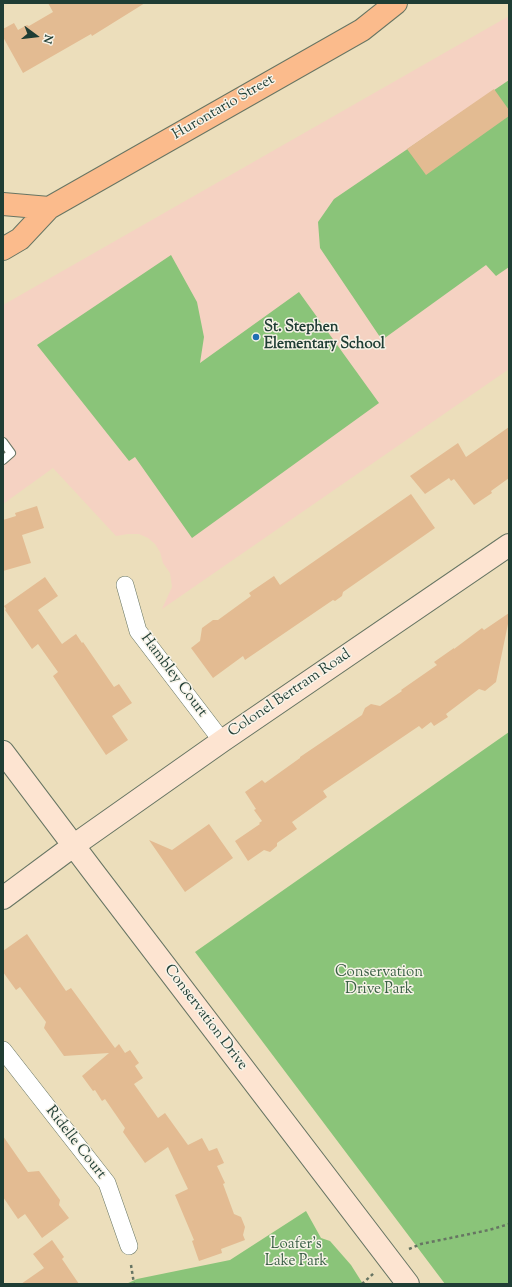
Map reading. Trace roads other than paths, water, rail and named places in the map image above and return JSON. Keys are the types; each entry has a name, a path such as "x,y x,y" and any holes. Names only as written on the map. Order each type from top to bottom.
{"main road":[{"name":"Hurontario Street","path":"3,249 20,239 49,208 362,30 396,3"},
{"path":"3,204 49,208"}],"street":[{"name":"Colonel Bertram Road","path":"3,898 73,846 222,741 509,545"},
{"name":"Hambley Court","path":"124,585 138,631 222,741"},
{"name":"Conservation Drive","path":"3,752 57,822 73,846 408,1284"},
{"name":"Ridelle Court","path":"3,1050 107,1183 129,1246"}],"lane":[{"path":"3,442 11,453 3,460"}],"place":[{"name":"St. Stephen Elementary School","path":"256,337"}],"park label":[{"name":"Conservation Drive Park","path":"379,982"},
{"name":"Loafer's Lake Park","path":"296,1254"}]}
